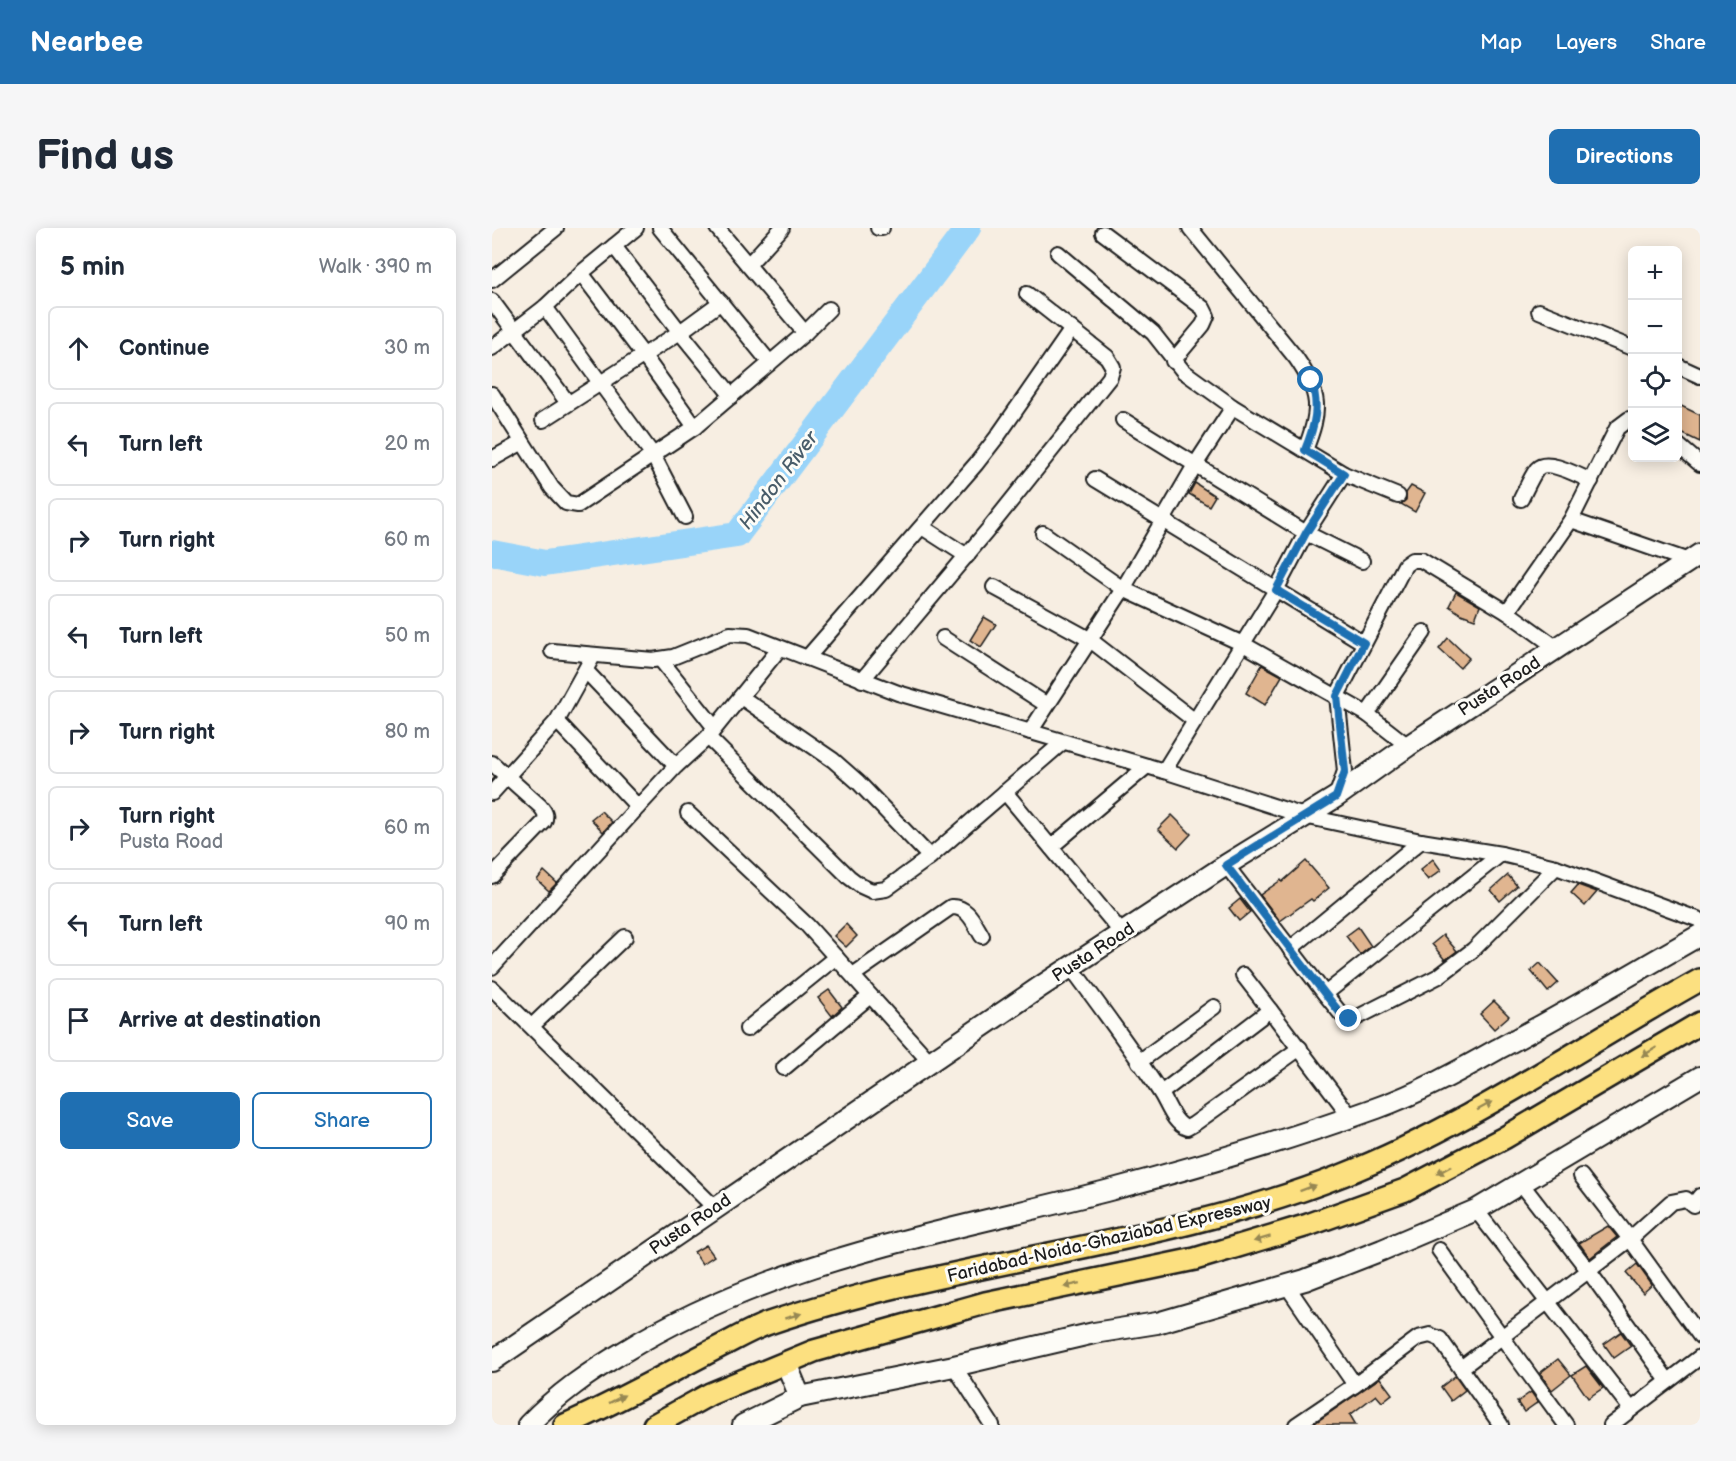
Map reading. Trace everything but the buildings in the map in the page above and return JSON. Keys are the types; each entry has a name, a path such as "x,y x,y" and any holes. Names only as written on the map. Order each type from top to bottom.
{"main road":[{"name":"Faridabad-Noida-Ghaziabad Expressway","path":"565,1425 767,1324 864,1296 1183,1224 1280,1198 1343,1175 1409,1148 1700,980"},
{"name":"Faridabad-Noida-Ghaziabad Expressway","path":"654,1425 710,1394 814,1352 985,1303 1195,1259 1308,1226 1394,1194 1504,1138 1700,1023"}],"street":[{"path":"492,280 556,228"},
{"path":"492,348 545,307 581,273 636,228"},
{"path":"660,228 770,363"},
{"path":"717,228 805,333"},
{"path":"748,265 782,228"},
{"path":"1190,228 1296,358 1311,380 1316,395 1314,428 1305,450"},
{"path":"1103,233 1203,309 1207,316 1203,325 1173,361"},
{"path":"614,246 732,396"},
{"path":"1058,254 1146,327 1183,371 1233,407 1344,474 1398,496"},
{"path":"581,273 645,356 695,427"},
{"path":"862,680 967,556 1110,377 1113,367 1107,357 1027,294"},
{"path":"492,301 567,403"},
{"path":"543,420 645,356 721,302"},
{"path":"545,307 653,455 685,517"},
{"path":"494,401 561,499 572,505 584,502 695,427 805,333 829,309"},
{"path":"1539,311 1628,346"},
{"path":"807,658 922,527 997,437 1072,329"},
{"path":"1682,368 1700,376"},
{"path":"1030,732 1124,589 1195,465 1233,407"},
{"path":"1123,420 1306,533 1362,561"},
{"path":"1507,612 1571,520 1617,428 1628,420"},
{"path":"492,459 521,443"},
{"path":"1682,449 1700,464"},
{"path":"1521,499 1538,469 1543,465 1551,465 1591,481"},
{"path":"1164,771 1276,590 1306,533 1344,474"},
{"path":"1095,479 1364,643"},
{"path":"1571,520 1694,557"},
{"path":"922,527 967,556"},
{"path":"1043,533 1124,589 1243,644 1337,696 1367,714 1407,746"},
{"name":"Pusta Road","path":"494,1355 1122,933 1336,797 1407,746 1694,557"},
{"path":"1336,797 1345,771 1337,696 1405,565 1412,560 1421,561 1507,612 1557,648"},
{"path":"994,587 1089,639 1196,721"},
{"path":"1367,714 1424,632"},
{"path":"552,651 593,656 660,659 673,657 730,634 748,635 898,693 1164,771 1304,816 1421,841 1501,854 1556,867 1700,920"},
{"path":"943,638 1047,705"},
{"path":"492,967 676,766 711,733 780,648"},
{"path":"492,793 556,721 593,656"},
{"path":"660,659 711,733 861,886 872,891 885,889 930,857 1063,742"},
{"path":"586,671 676,766"},
{"path":"741,697 833,760 858,782 930,857"},
{"path":"556,721 638,807"},
{"path":"492,763 540,806 546,817 544,822 492,876"},
{"path":"1051,847 1147,766"},
{"path":"1005,792 1122,933"},
{"path":"687,813 807,925 930,1062"},
{"path":"1290,949 1421,841"},
{"path":"1325,994 1501,854"},
{"path":"1226,865 1325,994 1341,1014 1349,1019 1358,1017 1439,976 1473,950 1556,867"},
{"path":"854,975 951,907 960,907 966,911 982,936"},
{"path":"528,1425 566,1389 639,1342 679,1320 803,1269 843,1256 968,1223 1104,1191 1244,1153 1351,1117 1425,1088 1456,1072 1560,1016 1700,935"},
{"path":"531,1026 625,938"},
{"path":"747,1029 836,957"},
{"path":"1071,967 1161,1093 1176,1120 1187,1128 1300,1048"},
{"path":"1243,975 1351,1117"},
{"path":"492,987 715,1208"},
{"path":"784,1068 870,996"},
{"path":"1139,1062 1214,1007"},
{"path":"1161,1093 1270,1010"},
{"path":"743,1425 800,1397 954,1366 1094,1333 1157,1323 1287,1286 1382,1250 1476,1210 1700,1077"},
{"path":"1581,1176 1700,1336"},
{"path":"1520,1182 1588,1270 1668,1381"},
{"path":"1461,1368 1630,1239 1671,1202 1686,1200 1698,1204"},
{"path":"1476,1210 1631,1410"},
{"path":"1439,1250 1566,1425"},
{"path":"1287,1286 1355,1385"},
{"path":"1296,1425 1418,1338 1430,1335 1440,1339 1501,1425"},
{"path":"1611,1425 1700,1357"},
{"path":"786,1363 800,1397"},
{"path":"954,1366 992,1425"}],"waterway":[{"name":"Hindon River","path":"492,553 545,563 737,535 968,228"}],"route":[{"path":"1311,380 1316,395 1314,428 1305,450 1344,474 1306,533 1276,590 1364,643 1337,696 1345,771 1336,797 1226,865 1325,994 1341,1014 1349,1019"}]}
